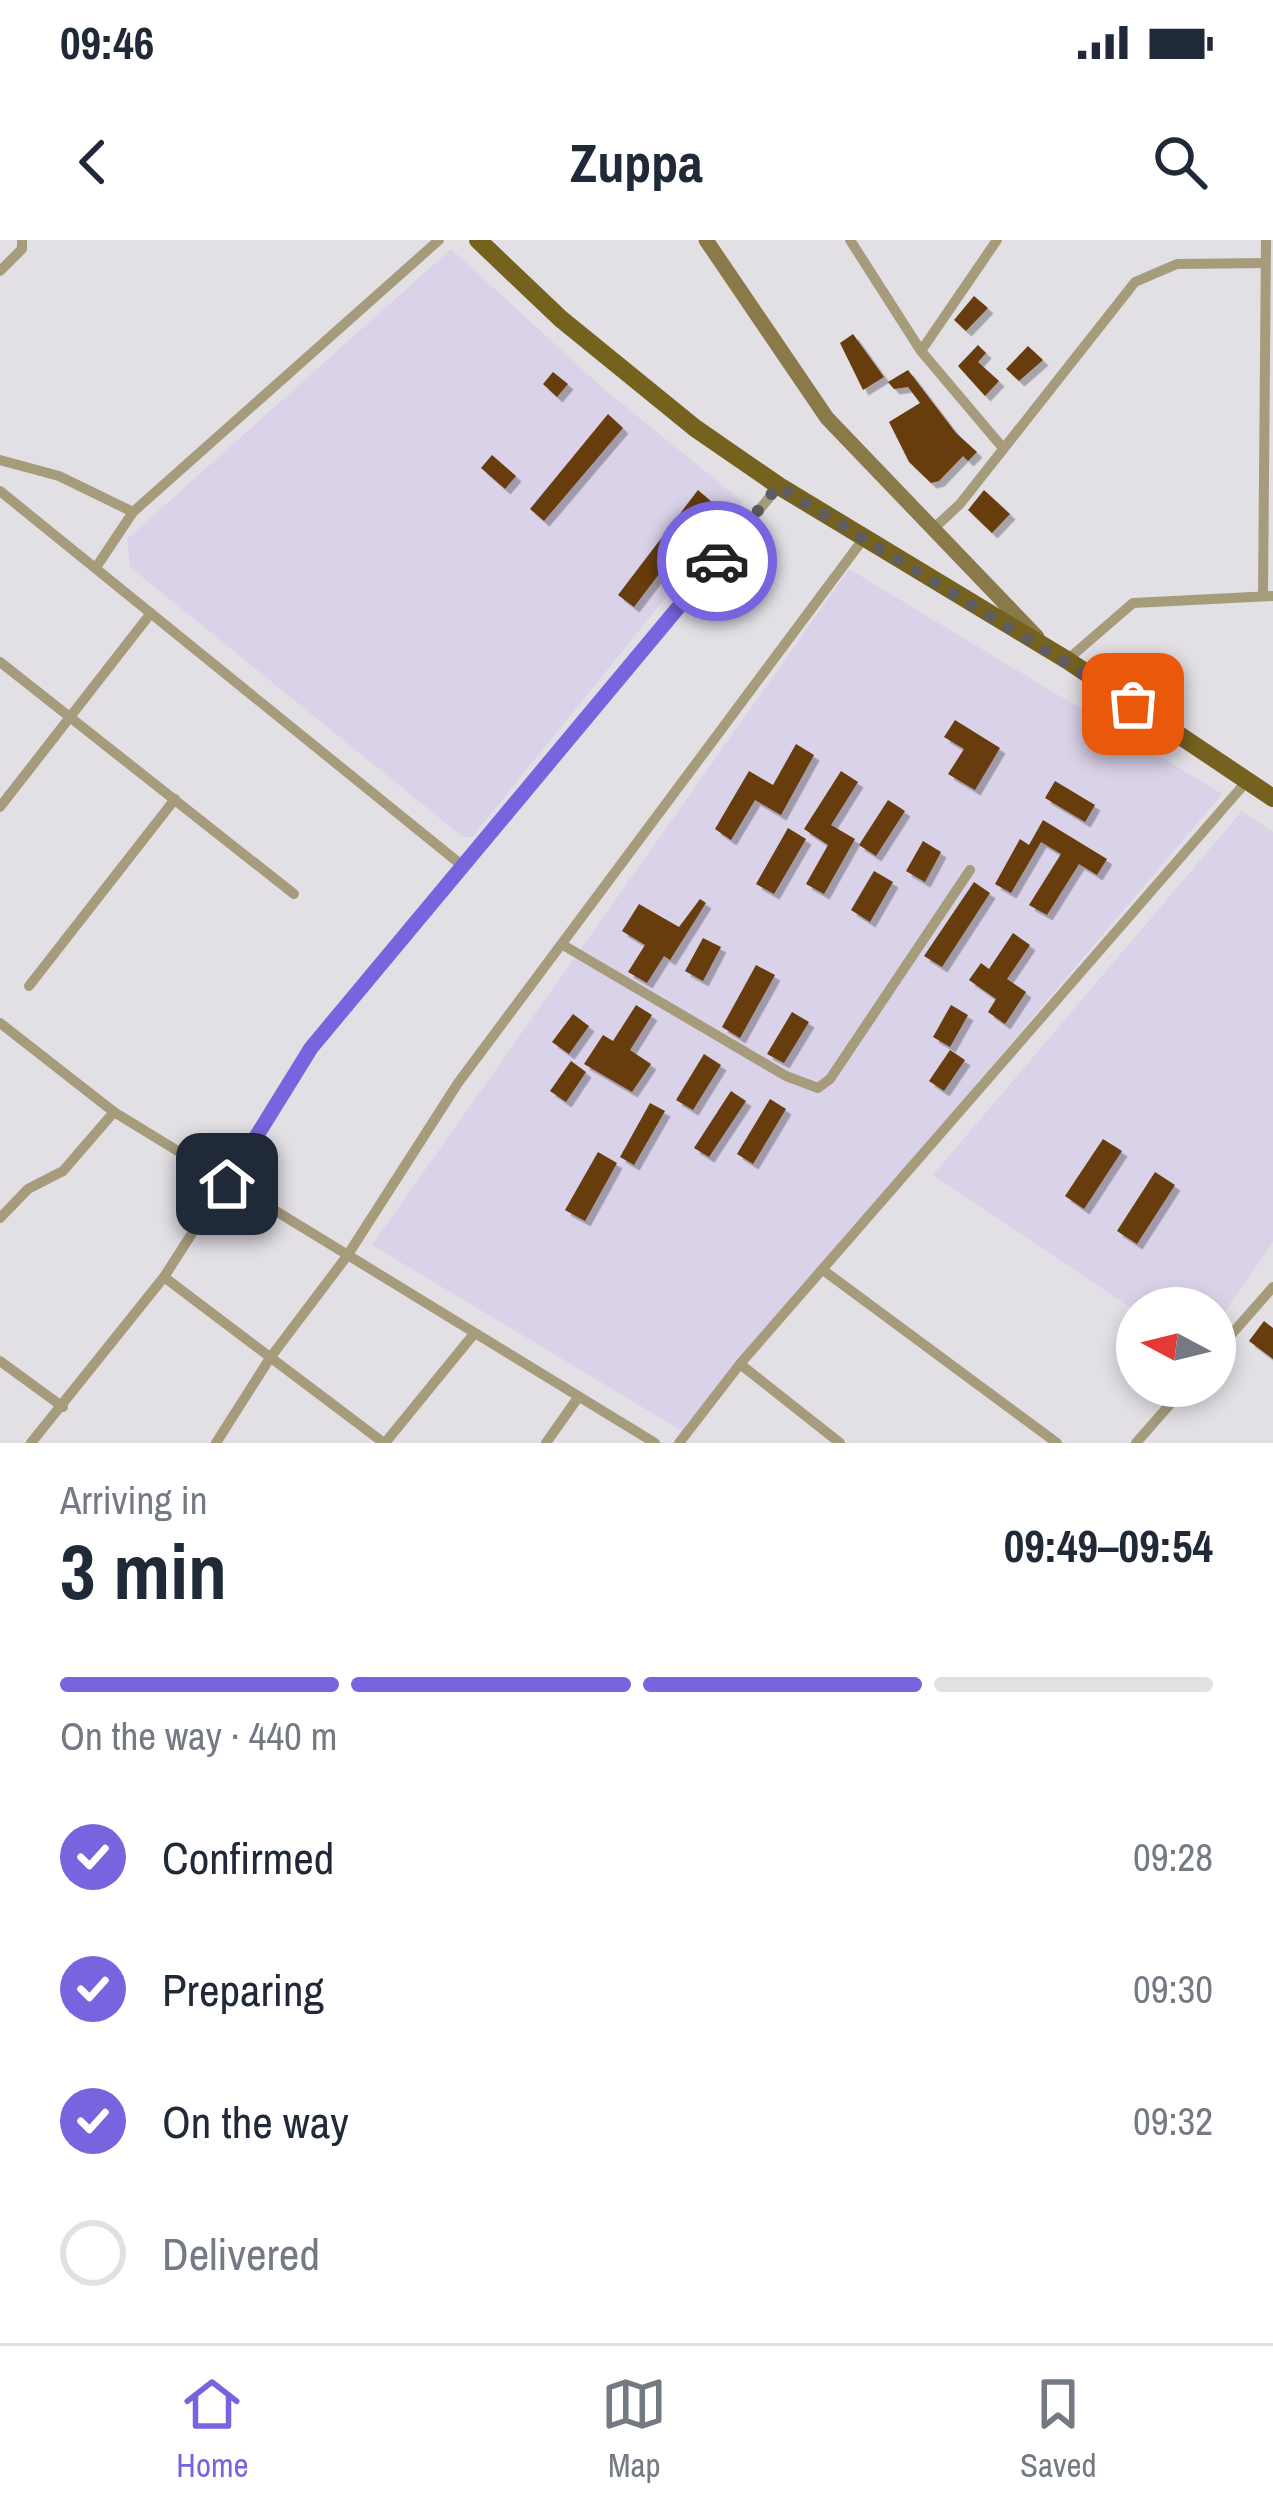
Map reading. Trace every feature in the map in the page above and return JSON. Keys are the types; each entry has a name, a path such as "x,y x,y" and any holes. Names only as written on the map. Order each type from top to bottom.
{"main road":[{"path":"478,240 626,375 778,486 1067,659 1273,798"}],"street":[{"path":"0,271 22,250 22,240"},
{"path":"97,566 133,512 439,240"},
{"path":"850,240 921,351 1003,448"},
{"path":"921,351 997,240"},
{"path":"1067,659 1133,603 1268,596 1267,240"},
{"path":"709,241 827,418 932,530 996,588 1044,645"},
{"path":"932,530 1135,282 1177,264 1265,263"},
{"path":"0,460 58,476 133,512"},
{"path":"31,1443 164,1277 298,1066 778,486"},
{"path":"0,491 464,867"},
{"path":"216,1443 270,1358 347,1256 458,1083 864,538"},
{"path":"0,807 152,613"},
{"path":"0,662 294,894"},
{"path":"679,1443 740,1364 1247,781"},
{"path":"29,986 175,800"},
{"path":"563,945 785,1076 818,1088 830,1079 970,870"},
{"path":"0,1023 114,1112 655,1443"},
{"path":"0,1218 28,1190 63,1172 114,1112"},
{"path":"823,1270 1057,1443"},
{"path":"164,1277 384,1443 473,1335"},
{"path":"1236,1329 1273,1287"},
{"path":"0,1361 63,1407"},
{"path":"740,1364 840,1443"},
{"path":"546,1443 577,1399"},
{"path":"1136,1443 1168,1407"}],"shaded area":[{"path":"451,249 605,390 743,502 472,837 463,837 130,567 127,539"},
{"path":"849,569 1222,794 682,1431 372,1245"},
{"path":"1242,811 1273,832 1273,1242 1236,1296 1236,1287 1116,1287 1116,1298 933,1175"}],"building":[{"path":"974,296 988,308 966,331 954,320"},
{"path":"853,334 884,377 863,390 840,343"},
{"path":"978,345 986,353 978,362 999,381 985,396 958,366"},
{"path":"1028,346 1043,360 1019,381 1006,369"},
{"path":"908,370 956,433 977,452 968,461 963,456 939,481 931,483 909,462 889,422 920,403 908,387 894,389 888,382"},
{"path":"553,372 568,384 557,397 543,384"},
{"path":"608,414 623,428 544,521 530,509"},
{"path":"492,455 516,476 505,489 481,468"},
{"path":"698,490 713,503 634,607 618,595"},
{"path":"984,490 1010,514 992,533 968,510"},
{"path":"955,720 1000,748 975,790 948,774 964,749 944,737"},
{"path":"796,744 814,755 781,815 755,800 731,840 715,829 749,771 773,785"},
{"path":"841,771 858,782 831,825 855,839 824,894 806,884 828,845 804,829"},
{"path":"1055,781 1095,805 1085,822 1045,798"},
{"path":"888,800 905,811 876,856 859,845"},
{"path":"1043,820 1107,859 1097,875 1079,864 1047,915 1029,905 1061,854 1041,842 1011,893 995,884 1020,839 1029,845"},
{"path":"788,828 806,839 774,894 756,884"},
{"path":"923,841 941,852 925,882 906,871"},
{"path":"874,871 893,882 870,922 851,910"},
{"path":"974,882 990,893 942,967 924,956"},
{"path":"700,899 706,903 670,960 664,956 647,983 628,972 645,945 622,931 639,904 679,927"},
{"path":"1013,933 1030,945 1007,979 1026,992 1005,1024 988,1012 996,999 969,980 981,963 989,969"},
{"path":"703,938 721,947 703,981 685,971"},
{"path":"756,965 775,975 740,1038 722,1027"},
{"path":"636,1005 652,1015 630,1050 651,1064 632,1092 584,1064 603,1035 613,1041"},
{"path":"951,1005 968,1015 950,1047 933,1037"},
{"path":"792,1012 809,1022 784,1063 767,1054"},
{"path":"573,1014 589,1026 569,1054 552,1042"},
{"path":"950,1050 965,1060 944,1091 929,1081"},
{"path":"704,1054 721,1065 693,1110 676,1100"},
{"path":"571,1061 586,1072 566,1102 550,1091"},
{"path":"731,1091 746,1101 709,1157 694,1148"},
{"path":"770,1099 786,1109 753,1164 737,1154"},
{"path":"650,1103 665,1111 634,1165 620,1157"},
{"path":"1103,1139 1122,1151 1084,1209 1065,1196"},
{"path":"598,1152 617,1163 585,1221 565,1210"},
{"path":"1155,1172 1175,1185 1137,1244 1117,1231"},
{"path":"1264,1321 1273,1328 1273,1359 1249,1341"}],"way so far":[{"path":"717,561 778,486 1067,659 1133,704"}],"route":[{"path":"227,1184 311,1048 717,561"}]}
